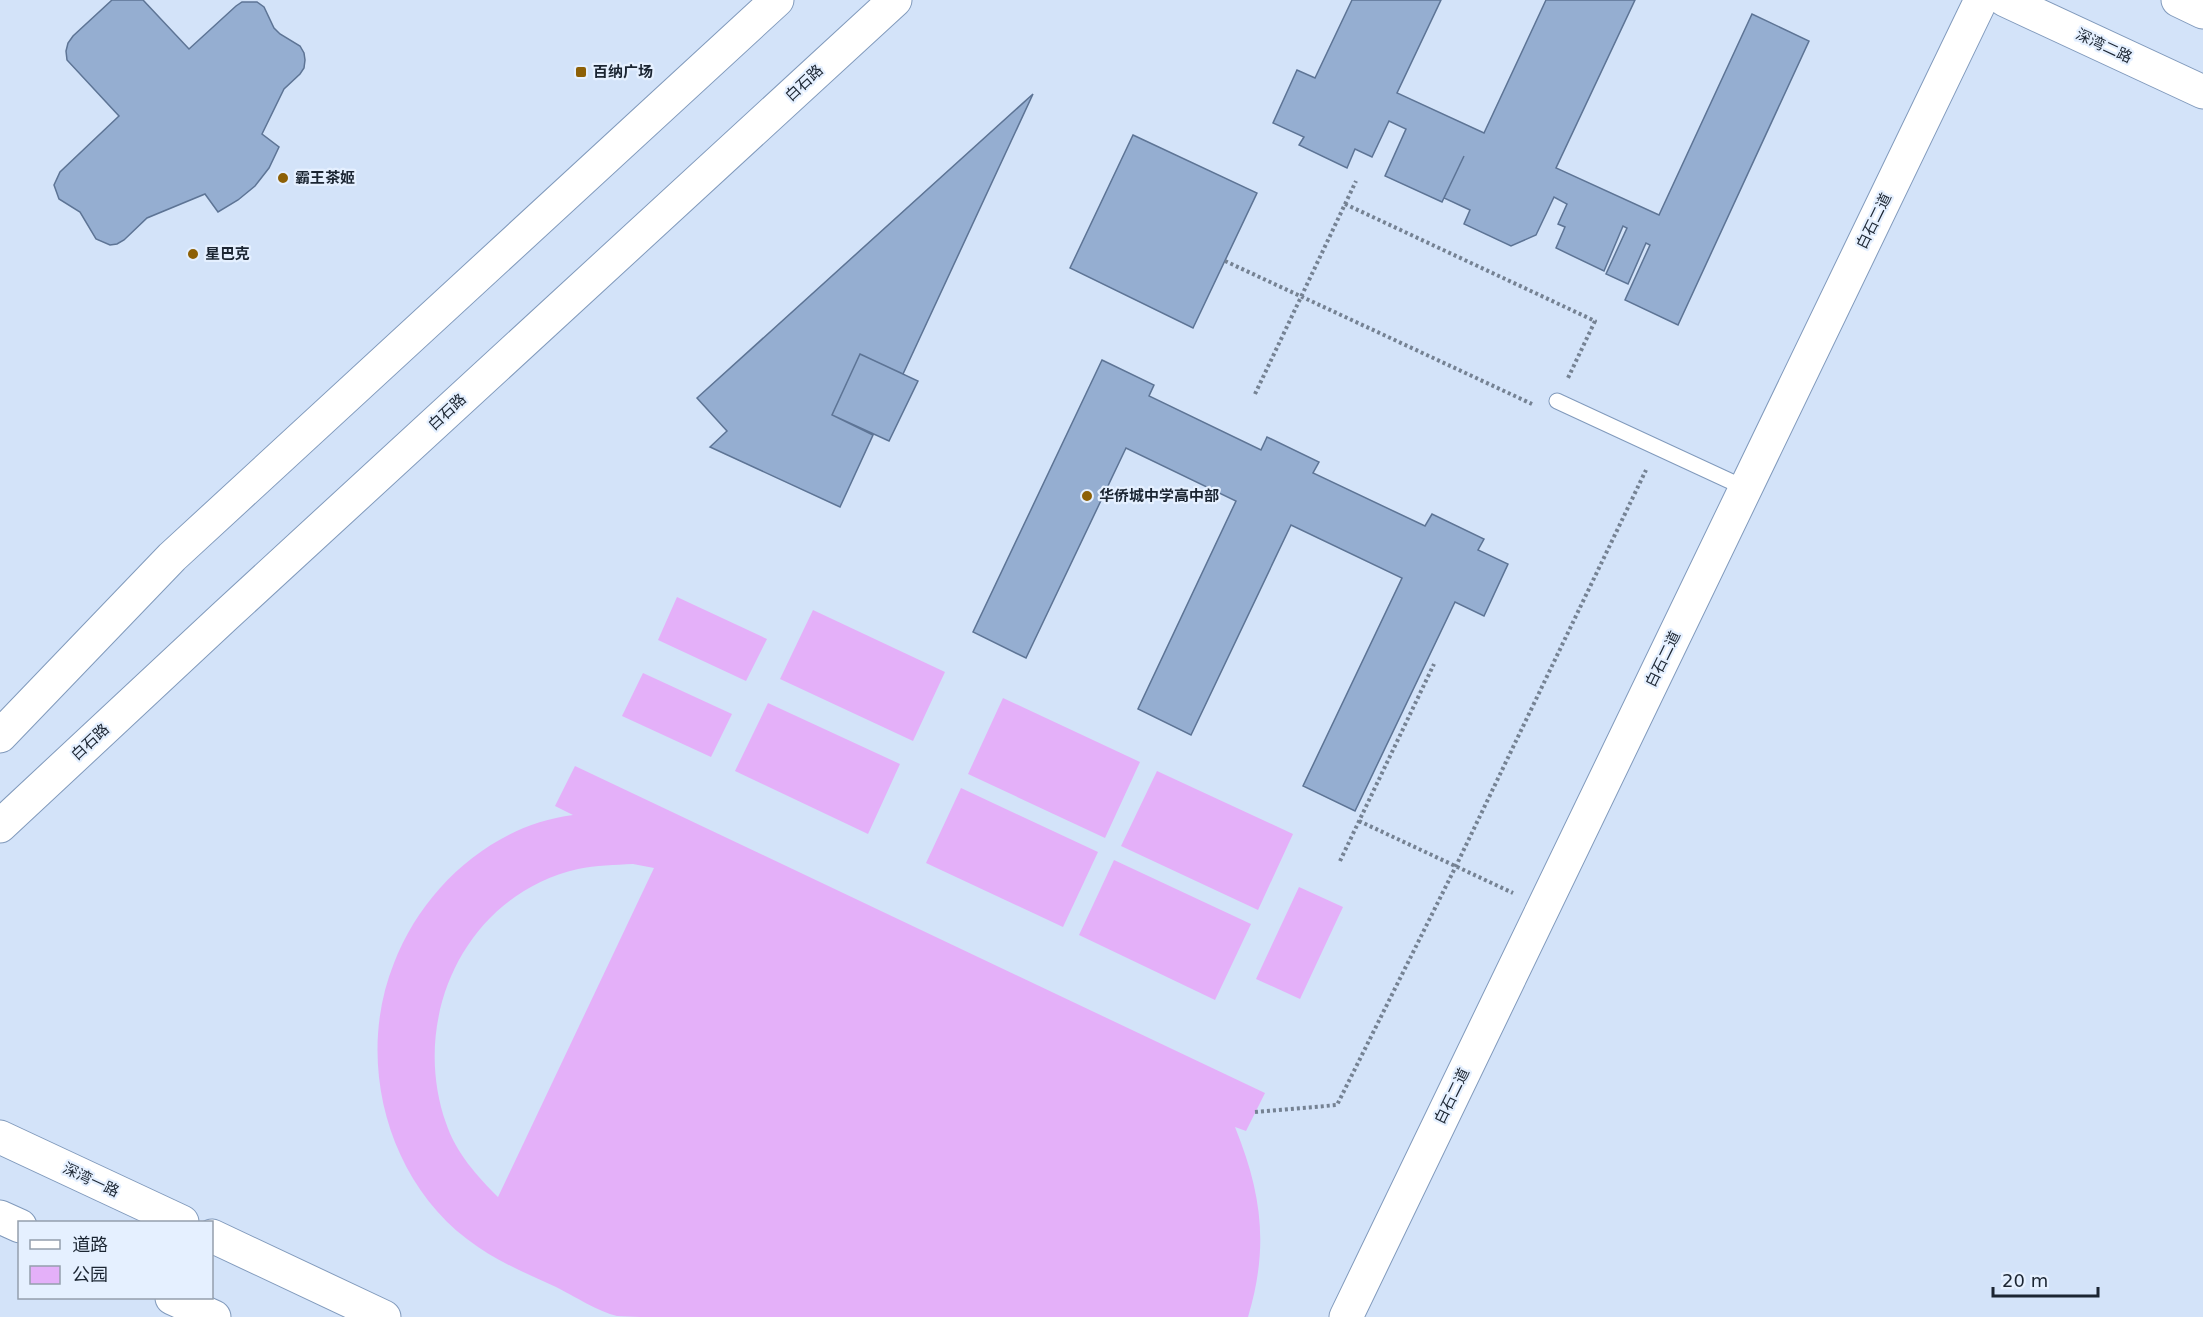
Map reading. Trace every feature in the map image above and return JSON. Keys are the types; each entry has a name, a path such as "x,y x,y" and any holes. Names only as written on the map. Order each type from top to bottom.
{"main road":[{"path":"0,736 172,557 777,0"},
{"name":"白石路","path":"0,826 895,0"},
{"name":"白石二道","path":"1346,1317 1981,0"},
{"name":"深湾二路","path":"2005,0 2203,92"},
{"path":"2178,0 2203,12"},
{"name":"深湾一路","path":"0,1137 180,1221"},
{"path":"0,1217 18,1225"},
{"path":"213,1236 384,1317"},
{"path":"174,1299 214,1317"}],"lane":[{"path":"1557,401 1745,488"}],"path":[{"path":"1256,394 1356,181"},
{"path":"1225,261 1551,414 1595,321 1345,204"},
{"path":"1255,1112 1337,1106 1456,867 1657,447"},
{"path":"1340,861 1434,664"},
{"path":"1359,821 1544,907"}],"green space":[{"path":"677,597 767,639 746,681 658,640"},
{"path":"813,610 945,672 913,741 780,679"},
{"path":"643,673 732,714 711,757 622,716"},
{"path":"1003,698 1140,762 1105,838 968,774"},
{"path":"768,703 900,764 868,834 735,771"},
{"path":"575,766 1265,1093 1246,1131 1235,1127 1251,1175 1260,1221 1259,1267 1248,1317 617,1316 510,1266 467,1239 439,1213 416,1183 398,1149 386,1113 379,1075 378,1037 383,999 394,963 407,936 423,910 442,886 488,846 543,821 573,815 555,806","holes":["633,864 654,868 498,1197 475,1172 455,1144 446,1123 436,1083 435,1043 442,1003 456,966 477,933 505,905 538,883 578,869 592,867"]},
{"path":"1157,771 1293,834 1258,910 1121,846"},
{"path":"961,788 1098,852 1063,927 926,863"},
{"path":"1114,860 1251,924 1215,1000 1079,935"},
{"path":"1299,887 1343,907 1300,999 1256,979"}],"building":[{"path":"112,0 143,0 189,49 236,6 242,2 257,2 264,7 274,28 300,46 305,60 300,74 284,89 262,134 279,147 269,168 255,186 218,212 205,194 147,218 124,240 110,245 96,239 80,212 59,199 54,185 60,172 119,116 67,60 66,51 73,36"},
{"path":"1352,0 1441,0 1397,93 1484,133 1546,0 1635,0 1556,168 1659,215 1752,14 1809,41 1678,325 1625,300 1650,245 1646,243 1628,284 1606,274 1627,228 1623,226 1604,271 1556,248 1565,227 1558,224 1567,204 1554,197 1536,235 1511,246 1464,224 1470,210 1444,198 1464,156 1442,202 1385,176 1406,129 1389,121 1372,157 1355,149 1347,168 1299,145 1304,137 1273,123 1297,70 1315,78"},
{"path":"1033,94 903,374 860,354 832,415 873,435 840,507 710,447 727,431 697,398"},
{"path":"1133,135 1257,193 1193,328 1070,268"},
{"path":"860,354 918,381 889,441 832,415"},
{"path":"1102,360 1154,385 1149,396 1261,450 1267,437 1319,462 1313,473 1425,526 1432,514 1484,539 1478,550 1508,564 1484,616 1455,602 1355,811 1303,786 1402,578 1291,525 1191,735 1138,709 1236,501 1126,448 1026,658 973,632"}],"place":[{"name":"百纳广场","path":"581,72"},
{"name":"霸王茶姬","path":"283,178"},
{"name":"星巴克","path":"193,254"},
{"name":"华侨城中学高中部","path":"1087,496"}]}
